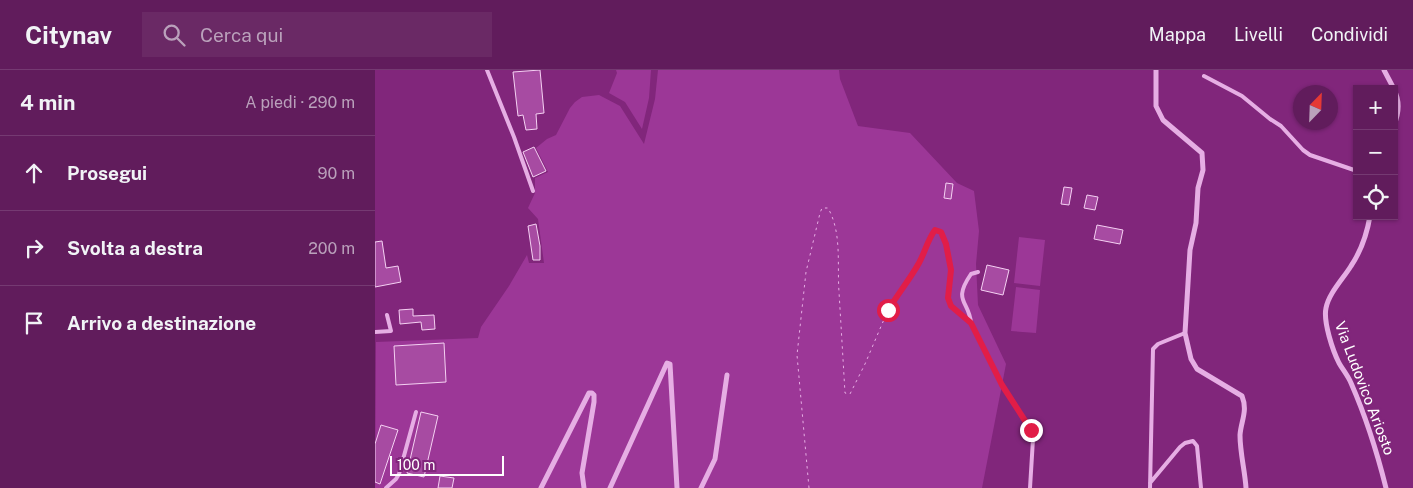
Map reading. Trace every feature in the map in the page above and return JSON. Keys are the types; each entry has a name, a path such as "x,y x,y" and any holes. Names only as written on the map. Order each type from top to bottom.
{"street":[{"path":"1156,70 1156,106 1163,120 1202,153 1203,170 1198,188 1196,223 1190,250 1185,333 1191,359 1197,369 1242,396 1245,404 1245,414 1240,435 1246,488"},
{"path":"1384,70 1392,85"},
{"name":"Via Ludovico Ariosto","path":"1369,220 1361,247 1329,299 1325,321 1339,363 1351,382 1377,450 1386,488"},
{"path":"610,488 667,363 670,364 677,488"},
{"path":"701,488 715,459 727,375"},
{"path":"541,488 589,393 592,393 594,395 594,402 582,473 583,488"}],"lane":[{"path":"487,70 533,191"},
{"path":"1204,76 1242,96 1281,126 1310,155 1353,170"},
{"path":"978,272 971,274 964,284 963,304 1002,385 1031,430 1033,439 1030,488"},
{"path":"375,332 391,331 387,315"},
{"path":"1150,488 1153,349 1158,344 1185,333"},
{"path":"386,488 399,474 416,412"},
{"path":"1150,483 1185,442 1193,441 1197,446 1201,488"}],"path":[{"path":"809,488 797,355 806,272 820,213 823,208 828,208 834,218 838,234 838,272 845,393 849,394 854,387 888,310 917,268 935,230 941,232 949,258 951,270 948,298 951,306 971,323"}],"shaded area":[{"path":"616,70 651,70 649,98 642,129 625,102 609,93 617,73"},
{"path":"658,70 839,70 840,79 858,126 910,133 957,183 974,191 979,231 976,264 978,305 1006,364 982,488 375,488 376,342 478,338 481,327 509,286 527,255 529,263 544,263 538,219 528,208 535,193 535,178 548,172 536,148 547,139 556,135 575,102 582,97 599,95 620,106 644,144 655,99"},
{"path":"1019,237 1045,240 1040,286 1014,283"},
{"path":"1016,287 1040,290 1036,333 1011,331"}],"building":[{"path":"540,70 544,113 536,114 537,129 526,130 523,115 518,116 513,72"},
{"path":"534,147 546,171 533,177 523,152"},
{"path":"946,183 953,184 951,199 944,198"},
{"path":"1064,187 1072,188 1069,205 1061,204"},
{"path":"1087,195 1098,197 1095,210 1084,208"},
{"path":"536,224 540,246 540,260 533,260 528,226"},
{"path":"1097,225 1123,230 1120,244 1094,239"},
{"path":"382,241 386,268 398,266 401,282 375,287 375,242"},
{"path":"987,265 1009,270 1003,295 981,290"},
{"path":"413,309 413,316 434,315 435,329 422,330 421,322 400,324 399,310"},
{"path":"444,343 446,382 396,385 394,346"},
{"path":"421,412 438,416 424,477 407,473"},
{"path":"381,425 398,430 380,484 375,482 375,444"},
{"path":"440,476 454,478 452,488 438,488"}],"route":[{"path":"888,310 917,268 927,249 931,235 935,230 941,232 946,244 951,270 948,298 951,306 971,323 1002,385 1031,430"}]}
